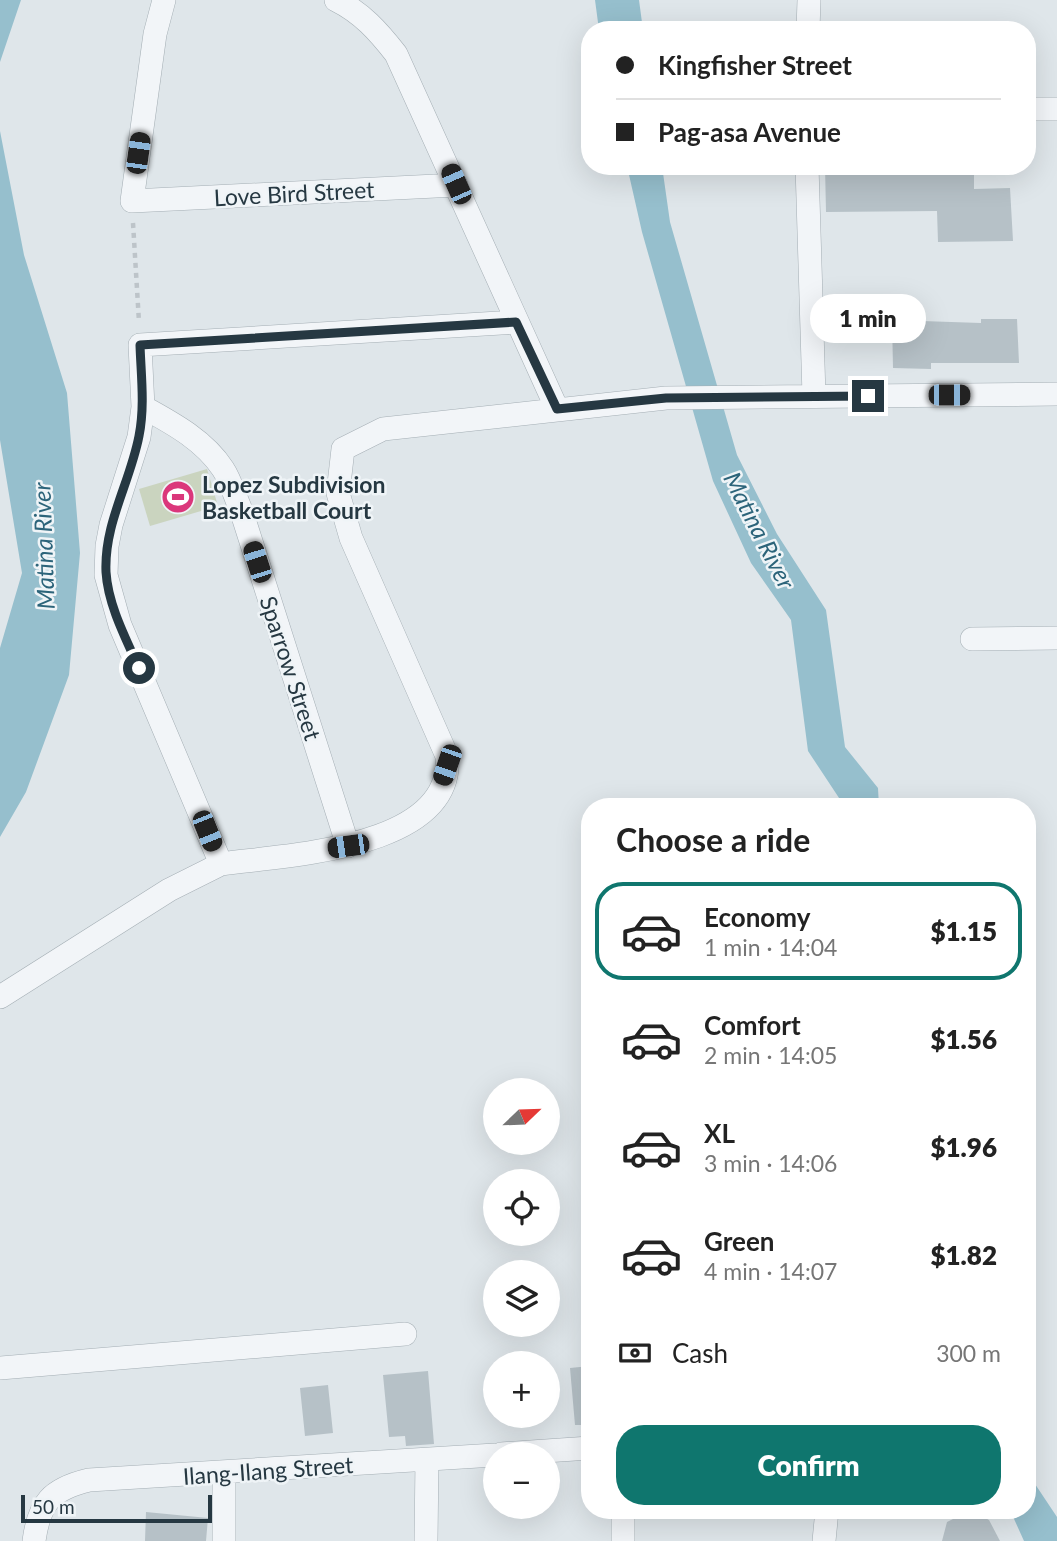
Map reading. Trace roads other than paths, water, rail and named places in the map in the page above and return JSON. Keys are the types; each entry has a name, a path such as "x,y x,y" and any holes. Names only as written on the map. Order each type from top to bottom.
{"street":[{"name":"Love Bird Street","path":"164,0 155,34 132,201 456,184"},
{"path":"336,0 375,27 396,54 557,409"},
{"path":"808,21 809,0"},
{"path":"1036,109 1057,109"},
{"path":"807,175 814,396"},
{"path":"217,866 120,625 106,575 107,546 139,437 143,407 140,345 516,322"},
{"path":"0,997 169,890 217,866 348,846 379,837 421,814 439,790 447,765 447,755 351,538 338,493 343,449 383,429 666,398 1057,394"},
{"name":"Sparrow Street","path":"143,407 177,426 206,449 223,469 241,510 348,846"},
{"path":"972,639 1057,638"},
{"path":"0,1368 405,1334"},
{"path":"560,1450 581,1449"},
{"name":"Ilang-Ilang Street","path":"34,1541 38,1514 47,1500 69,1484 89,1480 225,1474 483,1456"},
{"path":"426,1460 426,1541"},
{"path":"224,1541 225,1474"},
{"path":"623,1519 623,1541"},
{"path":"824,1541 826,1519"}],"water":[{"path":"0,0 21,0 0,62"},
{"path":"595,0 639,0 642,21 598,21"},
{"name":"Matina River","path":"0,131 24,255 67,393 80,553 69,675 26,792 0,837 0,648 22,573 0,440"},
{"name":"Matina River","path":"629,175 663,175 670,222 737,455 777,534 826,610 845,747 878,788 879,798 839,798 808,751 791,620 751,563 713,481 642,232"},
{"path":"1036,1486 1057,1517 1057,1541 1024,1541 1014,1519 1036,1519"}],"place":[{"name":"Lopez Subdivision Basketball Court","path":"178,497"}]}
